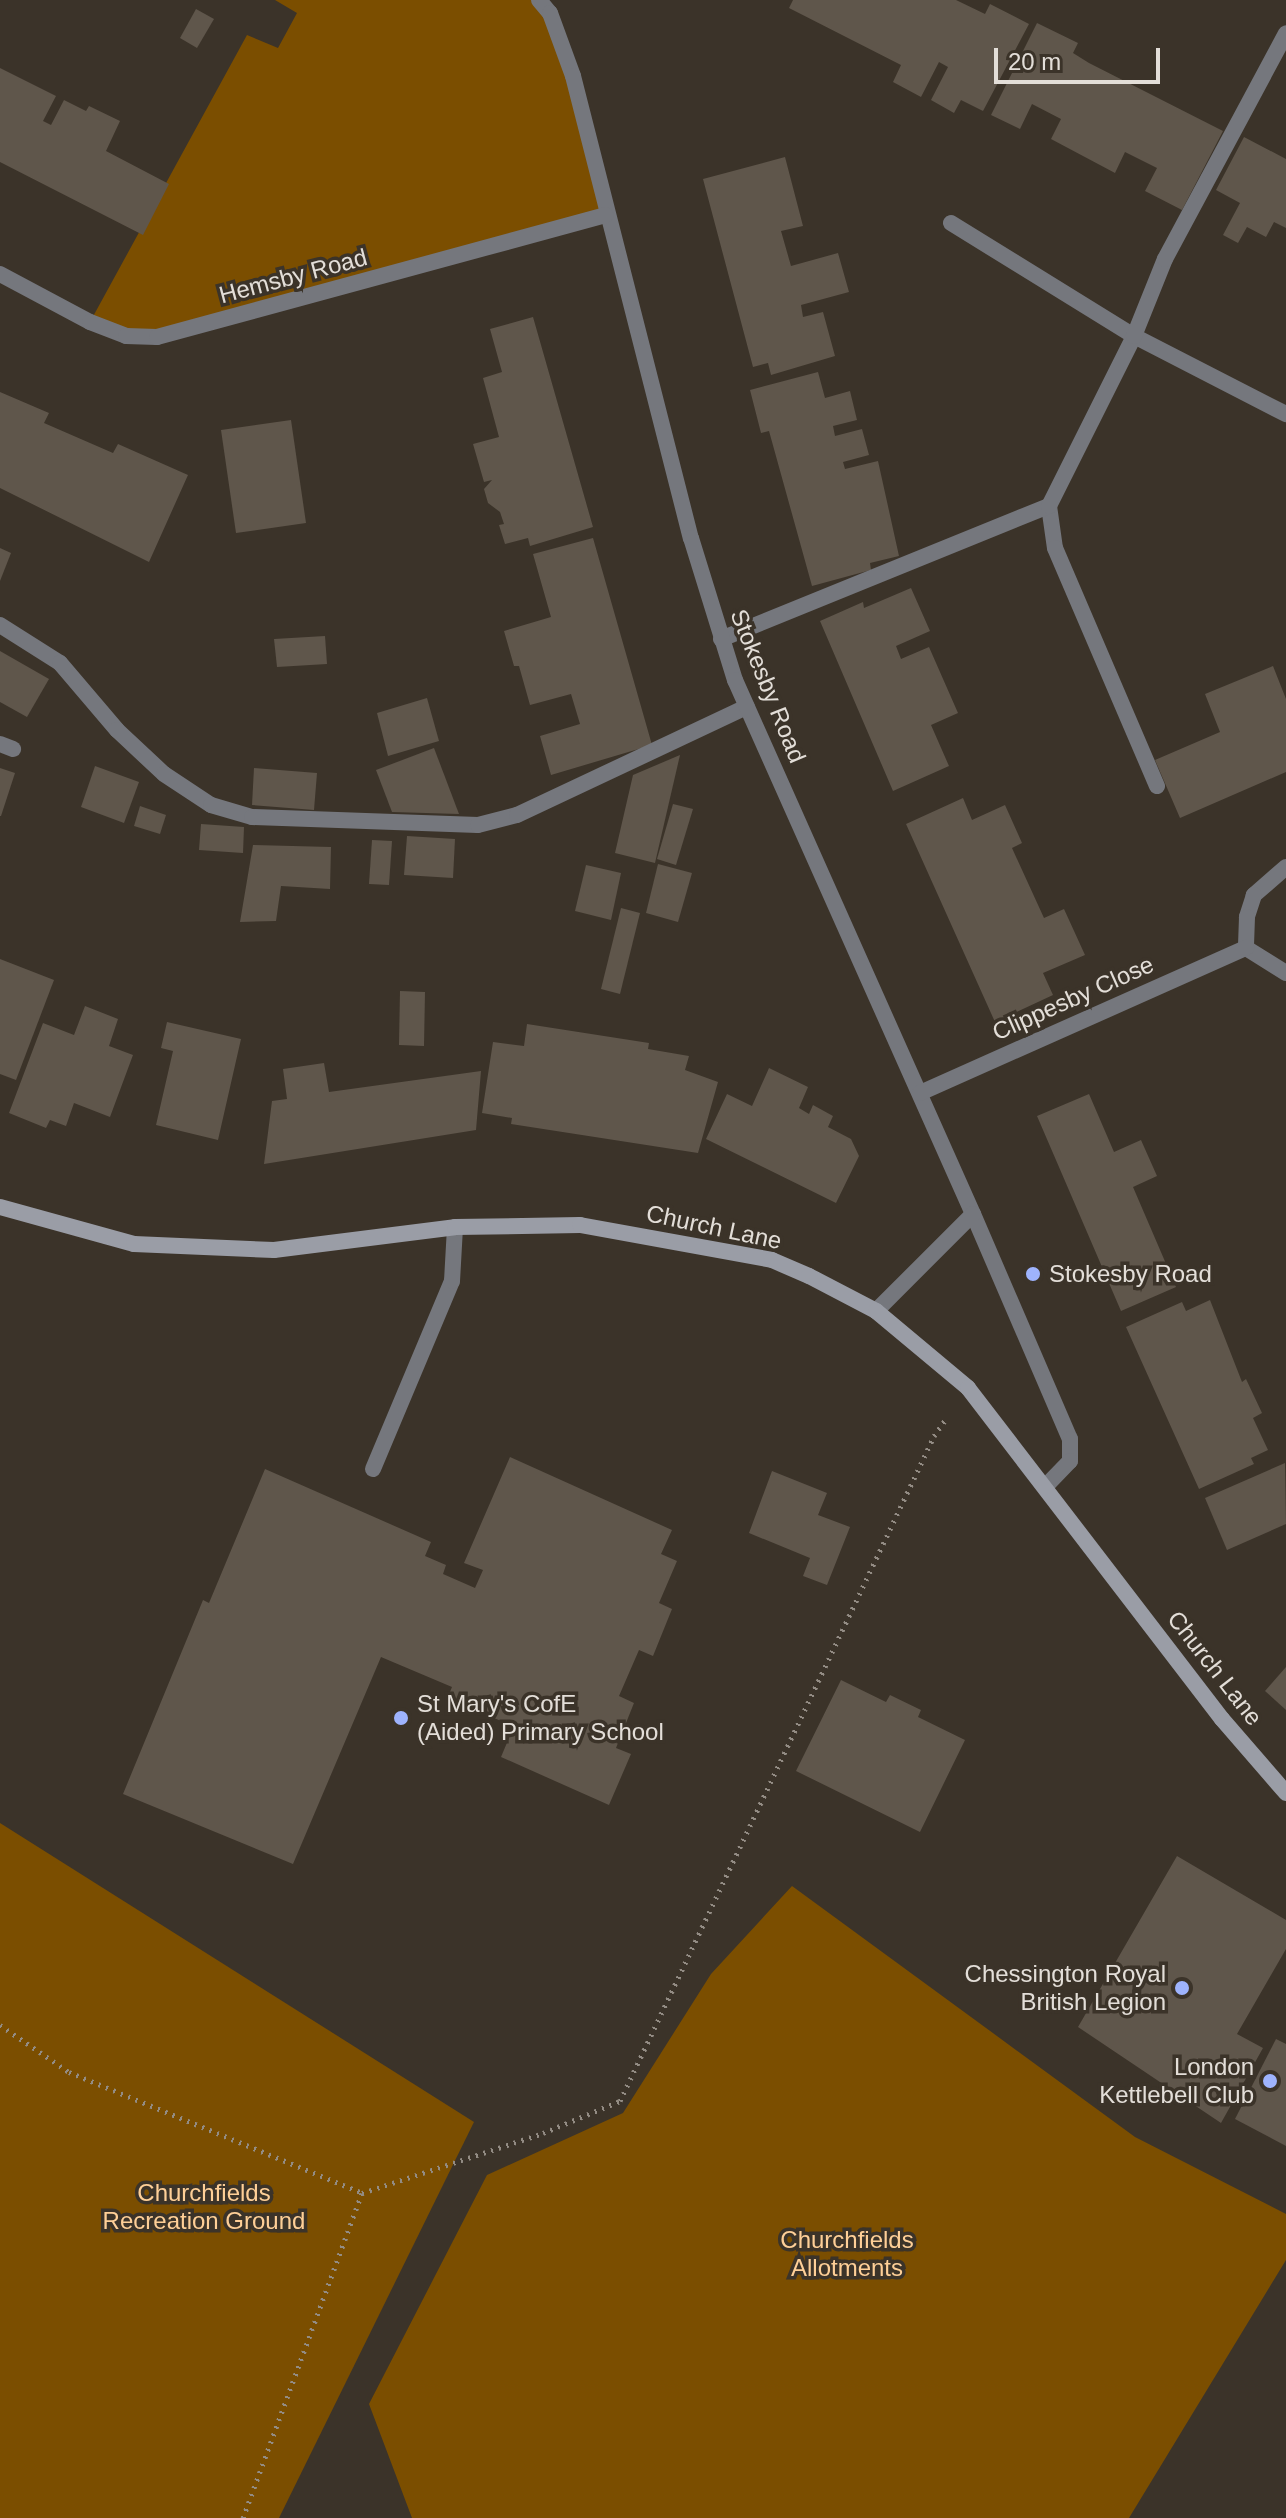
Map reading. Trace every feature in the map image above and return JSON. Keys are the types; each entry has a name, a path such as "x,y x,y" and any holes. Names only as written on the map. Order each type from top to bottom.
{"street":[{"name":"Stokesby Road","path":"539,0 550,13 573,76 606,215 721,639 747,707 920,1093 1070,1439 1070,1461 1045,1487"},
{"path":"1157,786 1055,548 1049,506 1134,336 1165,259 1286,33"},
{"name":"Hemsby Road","path":"0,274 90,322 126,336 157,337 606,215"},
{"path":"951,223 1134,336 1286,414"},
{"path":"721,639 1049,506"},
{"path":"0,625 60,663 117,730 164,774 211,805 252,817 478,825 517,815 747,707"},
{"path":"1286,867 1254,895 1247,917 1246,948 1265,963 1286,973"},
{"name":"Clippesby Close","path":"920,1093 1246,948"},
{"name":"Church Lane","path":"0,1207 134,1244 274,1250 455,1227 580,1225 772,1260 876,1311 968,1388 1222,1719 1286,1793"},
{"path":"876,1311 973,1214"},
{"path":"373,1469 452,1281 455,1227"}],"path":[{"path":"0,2025 69,2072 362,2193 543,2133 620,2101 934,1436 968,1388"},
{"path":"243,2518 362,2193"}],"green space":[{"path":"275,0 539,0 550,13 606,215 157,337 90,322 247,35 278,48 297,13"},
{"name":"Churchfields Recreation Ground","path":"0,1823 474,2122 279,2518 0,2518"},
{"name":"Churchfields Allotments","path":"792,1886 1135,2137 1286,2214 1286,2260 1129,2518 412,2518 369,2404 487,2175 623,2113 711,1974"}],"building":[{"path":"793,0 956,0 985,14 990,4 1029,24 983,111 961,100 954,113 931,100 948,67 939,62 921,97 893,82 901,65 789,8"},
{"path":"196,9 214,19 197,48 180,38"},
{"path":"1037,23 1078,43 1073,53 1089,63 1223,131 1182,210 1145,191 1157,168 1125,152 1115,173 1051,139 1061,119 1032,104 1020,129 991,115"},
{"path":"0,68 56,96 43,121 51,125 64,100 86,111 89,106 120,121 106,151 169,184 143,235 0,162"},
{"path":"1244,137 1286,159 1286,228 1274,222 1266,237 1247,227 1238,243 1223,235 1240,203 1216,190"},
{"path":"785,157 803,226 781,231 791,266 838,253 849,292 801,305 803,317 823,312 835,356 771,375 768,363 753,367 703,179"},
{"path":"533,317 593,527 530,546 528,538 505,544 499,525 504,524 500,512 488,503 484,489 492,480 484,482 473,444 499,437 483,378 502,372 490,329"},
{"path":"818,372 825,398 850,391 857,420 833,426 835,436 862,429 869,455 843,462 845,469 878,461 899,556 870,563 871,570 812,586 769,431 761,433 750,390"},
{"path":"0,392 49,413 44,423 113,453 118,444 188,475 149,562 0,488"},
{"path":"291,420 306,523 236,533 221,430"},
{"path":"593,538 652,745 551,775 540,736 580,724 571,694 530,705 519,666 514,666 504,631 551,617 533,554"},
{"path":"0,548 11,553 0,581"},
{"path":"911,588 930,631 896,646 901,659 929,647 958,713 931,725 949,766 893,791 820,621 863,602 864,608"},
{"path":"325,636 327,664 277,667 274,639"},
{"path":"0,651 49,679 27,717 0,702"},
{"path":"1273,666 1286,699 1286,772 1180,818 1155,760 1220,732 1205,694"},
{"path":"427,698 439,741 388,756 377,713"},
{"path":"434,748 459,814 392,812 376,770"},
{"path":"680,755 655,863 615,853 633,775"},
{"path":"95,766 139,782 124,823 81,807"},
{"path":"0,768 15,773 1,816 0,816"},
{"path":"254,768 317,773 314,810 252,805"},
{"path":"963,798 972,820 1005,805 1022,843 1012,848 1044,918 1064,909 1085,955 1043,973 1053,995 995,1022 906,824"},
{"path":"673,804 693,809 676,865 657,859"},
{"path":"140,806 166,815 160,834 134,826"},
{"path":"201,824 244,827 243,853 199,850"},
{"path":"407,836 455,839 453,878 404,875"},
{"path":"372,840 392,841 389,885 369,884"},
{"path":"253,845 331,847 330,889 281,886 276,921 240,922"},
{"path":"658,864 692,873 678,922 646,913"},
{"path":"586,865 621,873 611,920 575,911"},
{"path":"621,908 640,913 620,994 601,989"},
{"path":"0,959 54,980 16,1080 0,1074"},
{"path":"400,991 425,992 424,1046 399,1045"},
{"path":"85,1006 118,1019 109,1046 133,1055 110,1117 74,1103 66,1126 50,1120 46,1128 9,1113 43,1023 74,1035"},
{"path":"167,1022 241,1039 218,1140 156,1125 173,1051 161,1048"},
{"path":"527,1024 649,1043 648,1049 689,1056 685,1070 718,1082 698,1153 511,1124 512,1118 482,1113 493,1042 524,1046"},
{"path":"324,1063 329,1092 481,1071 476,1130 264,1164 272,1101 287,1099 283,1069"},
{"path":"769,1068 808,1087 799,1108 809,1114 813,1105 833,1116 828,1127 851,1139 859,1156 836,1203 706,1139 727,1094 752,1106"},
{"path":"1089,1094 1114,1152 1141,1140 1157,1176 1133,1187 1176,1287 1121,1311 1037,1116"},
{"path":"1210,1300 1242,1382 1246,1379 1262,1413 1253,1418 1268,1450 1251,1458 1254,1464 1199,1489 1126,1327 1182,1302 1186,1311"},
{"path":"510,1457 672,1530 661,1554 677,1561 659,1603 672,1609 653,1656 639,1650 619,1696 634,1703 616,1748 631,1754 609,1805 501,1757 514,1726 447,1699 452,1687 381,1657 293,1864 123,1794 203,1600 209,1603 265,1469 431,1542 425,1556 446,1565 443,1574 475,1588 483,1570 464,1563"},
{"path":"1285,1463 1286,1524 1227,1550 1205,1498"},
{"path":"772,1471 827,1493 818,1515 850,1527 827,1585 803,1576 810,1558 749,1533"},
{"path":"1286,1667 1286,1710 1265,1691"},
{"path":"841,1680 886,1702 890,1695 921,1710 918,1717 965,1740 920,1832 796,1771"},
{"name":"Chessington Royal British Legion","path":"1177,1856 1286,1920 1286,1949 1237,2034 1263,2048 1221,2123 1078,2027"},
{"name":"London Kettlebell Club","path":"1276,2039 1286,2044 1286,2146 1235,2119"}],"place":[{"name":"Stokesby Road","path":"1033,1274"},
{"name":"St Mary's CofE (Aided) Primary School","path":"401,1718"},
{"name":"Chessington Royal British Legion","path":"1182,1988"},
{"name":"London Kettlebell Club","path":"1270,2081"}]}
